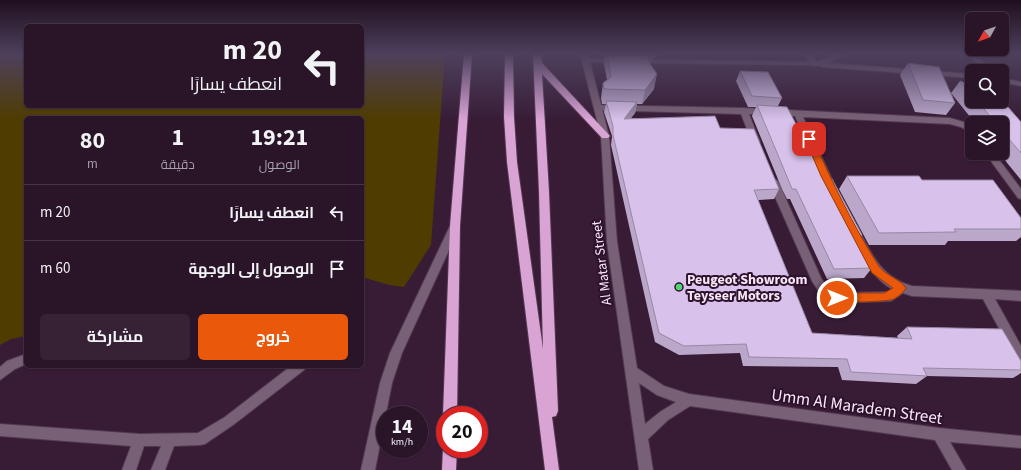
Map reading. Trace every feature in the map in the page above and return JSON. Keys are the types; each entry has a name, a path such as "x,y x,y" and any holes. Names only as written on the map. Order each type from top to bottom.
{"highway":[{"path":"450,406 455,226 466,76"},
{"path":"509,76 509,117 512,162 552,470"},
{"path":"538,76 544,192 552,470"},
{"path":"552,76 605,136"},
{"path":"449,470 450,458"}],"street":[{"name":"Al Matar Street","path":"590,76 605,136 612,242 646,470"},
{"path":"1009,81 1021,84"},
{"path":"599,108 744,111 950,121 965,126"},
{"path":"744,111 762,154"},
{"path":"798,114 825,176 836,196"},
{"path":"994,160 1021,196"},
{"path":"768,168 817,282 825,292 837,298 880,297 891,296 901,288"},
{"path":"850,223 875,270 901,288 1020,297"},
{"path":"368,470 386,383 399,348 455,226"},
{"path":"986,294 1021,357"},
{"path":"0,374 11,365 24,360"},
{"path":"0,430 140,440 170,441 200,439 212,432 297,368"},
{"name":"Umm Al Maradem Street","path":"631,371 661,391 689,400 939,434 1021,442"},
{"path":"641,436 664,416 689,400"},
{"path":"939,434 959,470"},
{"path":"129,470 140,440"},
{"path":"158,470 170,441"}],"shaded area":[{"path":"0,76 24,76 24,108 364,108 364,76 443,76 431,245 404,287 389,285 364,278 364,116 24,116 24,336 11,339 0,345"}],"building":[{"path":"656,76 645,90 604,89 603,83 611,77"},
{"path":"742,76 770,76 782,98 752,96"},
{"path":"913,76 943,76 955,103 923,100"},
{"path":"606,101 637,102 624,119 715,116 720,128 754,129 779,189 754,190 812,333 912,339 907,327 1002,329 1021,361 1021,370 923,368 927,376 851,372 847,359 749,357 746,344 684,346 659,333 613,135 613,126"},
{"path":"757,105 787,107 825,179 832,179 862,235 855,235 872,268 834,269 796,189 792,189"},
{"path":"983,108 1009,108 1021,122 1021,153 1009,139 1009,116 990,116"},
{"path":"847,176 919,176 922,180 993,180 1021,218 1021,229 954,229 956,232 879,233"}],"place":[{"name":"Peugeot Showroom Teyseer Motors","path":"679,287"}],"route":[{"path":"809,139 825,176 875,270 901,288 891,296 876,298 837,298"}]}
